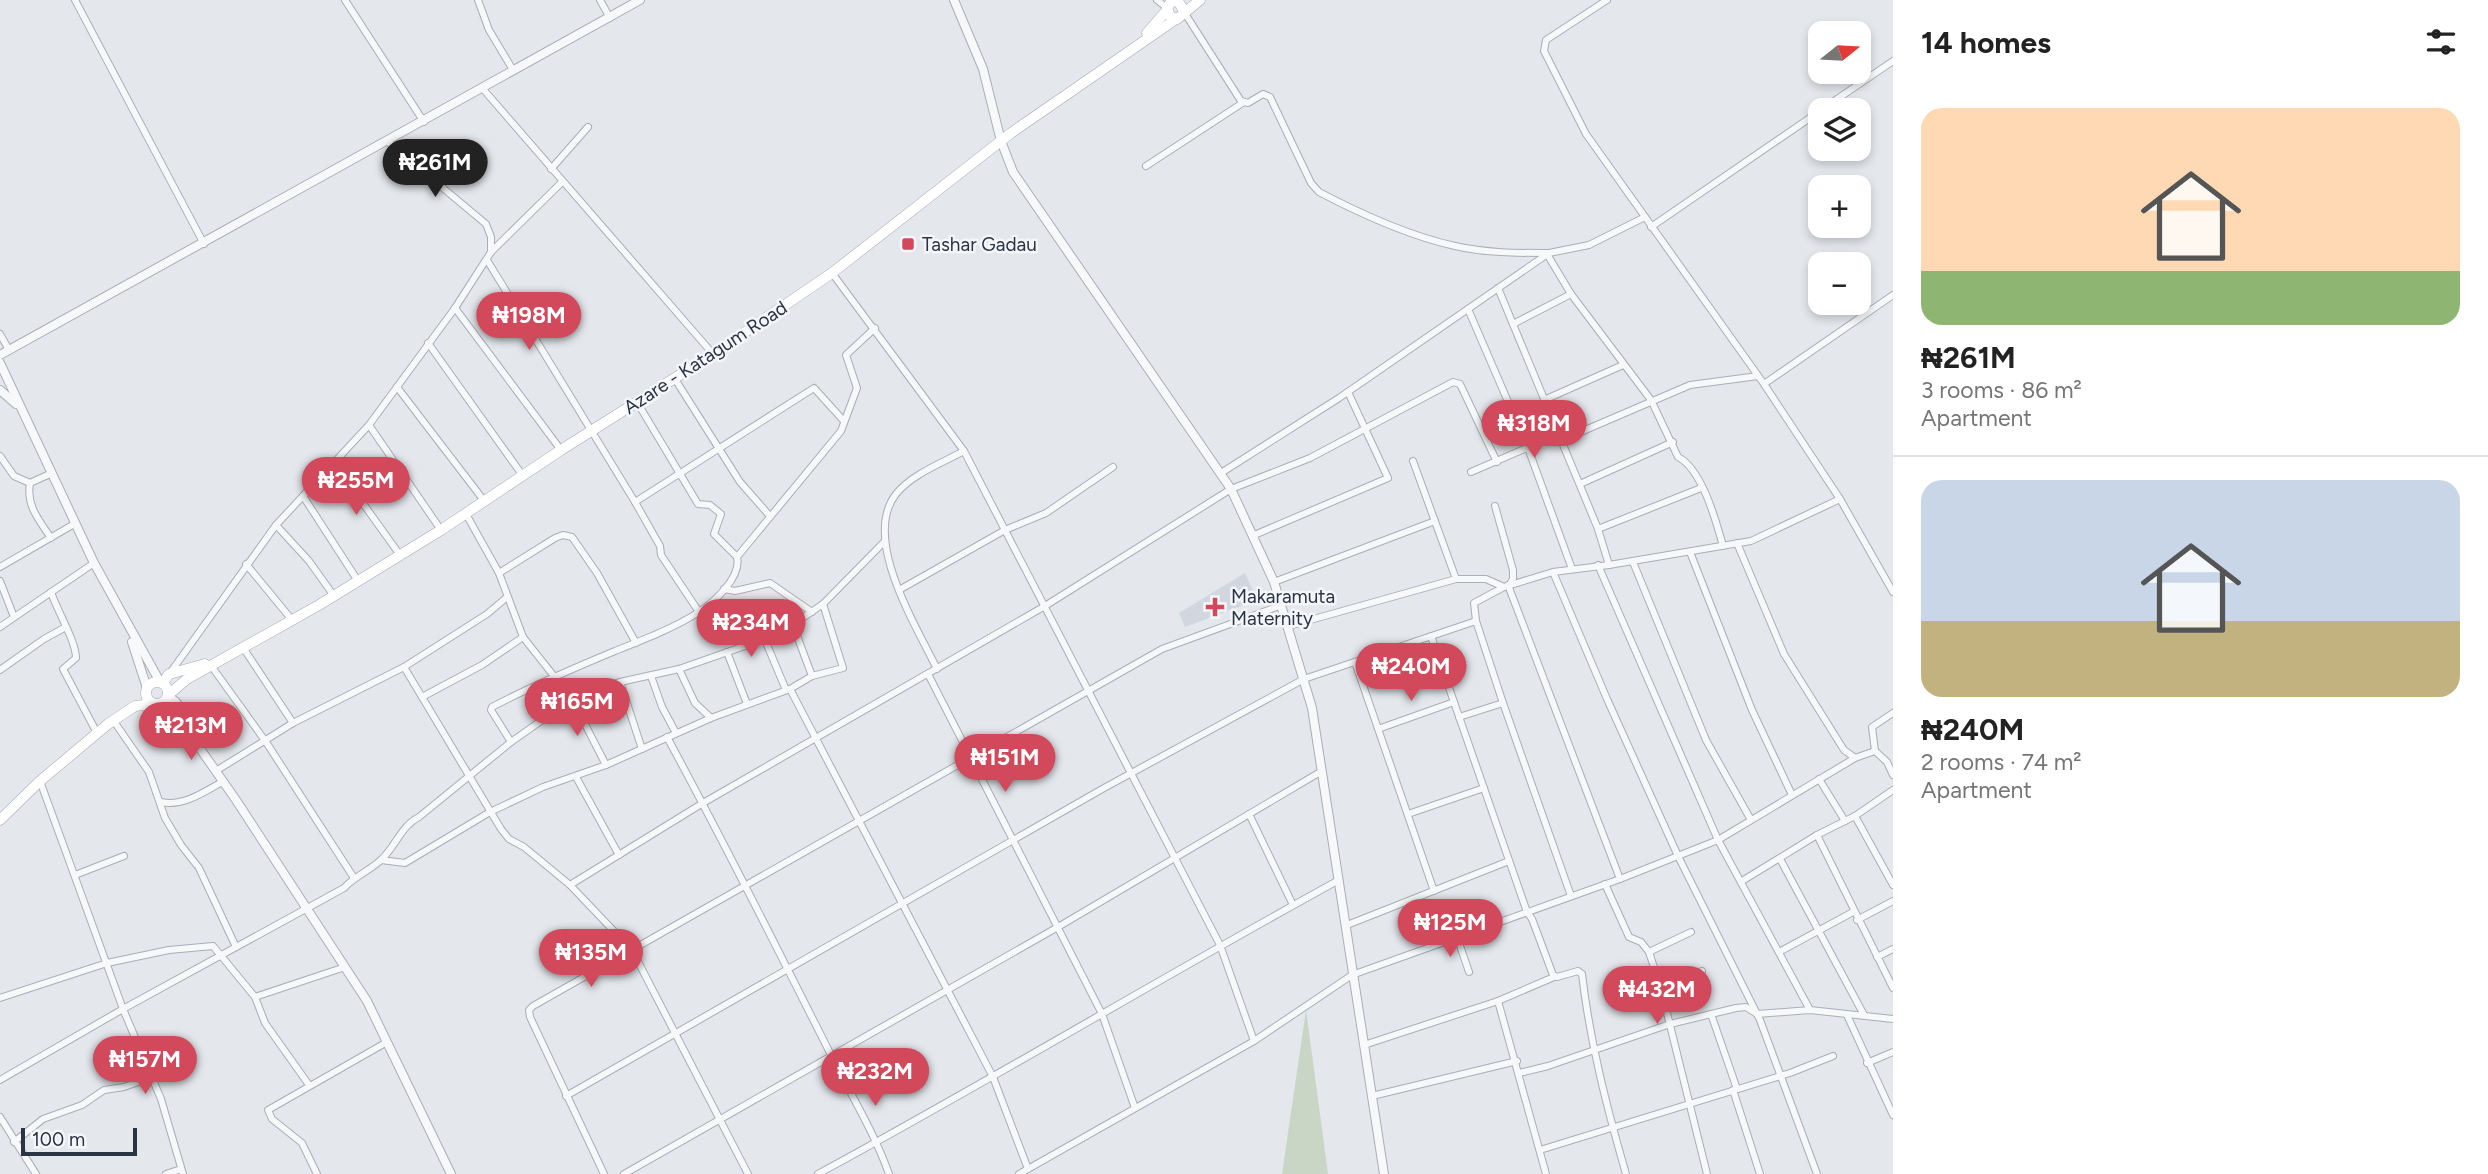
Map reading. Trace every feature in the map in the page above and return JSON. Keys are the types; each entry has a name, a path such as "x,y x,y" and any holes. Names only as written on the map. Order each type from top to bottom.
{"main road":[{"name":"Azare - Katagum Road","path":"2,814 113,720 135,706 156,704 180,684 334,596 441,530 832,274 1002,141 1200,0"},
{"name":"Azare - Katagum Road","path":"1143,39 1171,2 1180,1 1180,15"},
{"path":"1167,9 1170,16 1180,15"},
{"name":"Azare - Katagum Road","path":"98,732 152,682 198,667 245,647"},
{"path":"164,679 168,695"},
{"path":"146,690 148,699 156,704"}],"street":[{"path":"75,0 204,244"},
{"path":"345,0 424,122"},
{"path":"478,0 489,30 513,70"},
{"path":"600,0 610,18"},
{"path":"0,355 424,122 639,0"},
{"path":"954,0 983,69 1002,141 1021,185 1221,473 1274,582 1312,708 1384,1174"},
{"path":"1157,0 1167,9"},
{"path":"1607,0 1594,3 1546,40 1544,51 1586,134 1764,384 1840,499 1893,592"},
{"path":"1180,15 1244,103"},
{"path":"1839,98 1893,61"},
{"path":"482,89 713,354"},
{"path":"1146,166 1244,103 1263,94 1270,97 1311,183 1319,192 1346,206 1454,246 1502,253 1548,253 1589,245 1645,218"},
{"path":"1651,227 1808,119"},
{"path":"551,169 589,127"},
{"path":"388,142 485,224 491,237 499,244"},
{"path":"0,363 94,563 124,620 164,679 276,525 369,425 491,252 562,182"},
{"path":"491,237 491,252"},
{"path":"1221,473 1348,392 1548,253"},
{"path":"1548,253 1571,294 1651,400 1678,457 1686,461 1696,475 1712,506 1723,546"},
{"path":"487,260 635,502 660,546 661,555 699,612"},
{"path":"832,274 875,328 964,452 1220,944 1254,1041"},
{"path":"1498,288 1580,484 1609,565"},
{"path":"1513,324 1571,294"},
{"path":"1764,384 1893,295"},
{"path":"454,308 561,450"},
{"path":"1468,309 1528,448 1572,569"},
{"path":"737,557 841,431 857,388 846,355 875,328"},
{"path":"0,334 9,350"},
{"path":"428,343 523,476"},
{"path":"1544,400 1623,365"},
{"path":"1471,472 1690,385 1758,376"},
{"path":"675,379 740,482 769,515"},
{"path":"570,886 703,803 1045,606 1231,489 1310,458 1457,382 1497,462"},
{"path":"397,387 485,502"},
{"path":"635,502 814,388 843,420"},
{"path":"0,390 20,408"},
{"path":"1252,536 1388,478 1348,392"},
{"path":"511,742 491,710 492,707 553,676 636,643 699,612 724,589 738,566 737,557 714,534 721,514 710,505 698,504 637,402"},
{"path":"369,425 441,530"},
{"path":"1580,484 1672,442"},
{"path":"937,669 899,590 886,551 887,512 896,494 912,480 964,452"},
{"path":"0,456 14,476 30,483 52,473"},
{"path":"1413,461 1456,579"},
{"path":"334,463 400,555"},
{"path":"899,590 1005,530 1046,513 1113,467"},
{"path":"30,483 28,493 32,508 51,538"},
{"path":"1598,529 1701,488"},
{"path":"303,496 358,581"},
{"path":"1571,897 1503,703 1476,621 1474,603 1506,586 1553,572 1633,562 1751,541 1840,499"},
{"path":"1495,506 1513,570 1513,579 1506,586"},
{"path":"466,514 499,573 506,598 523,637 572,699 606,765"},
{"path":"1274,582 1436,521"},
{"path":"0,567 76,523"},
{"path":"276,525 304,555 334,596"},
{"path":"499,573 555,538 572,537 597,573 636,643"},
{"path":"0,1080 123,1009 345,888 354,878 381,860 408,823 511,742 572,699 620,682 679,669 765,640 793,625 822,604 885,541"},
{"path":"1737,543 1784,654 1844,750 1855,758"},
{"path":"1690,552 1752,710 1792,795"},
{"path":"1633,562 1706,740 1751,820"},
{"path":"0,627 94,563"},
{"path":"246,564 292,620"},
{"path":"1598,565 1718,840 1810,1010"},
{"path":"1553,572 1678,856 1757,1014 1816,1174"},
{"path":"1289,626 1456,579 1486,579 1506,586 1620,879"},
{"path":"0,581 14,617"},
{"path":"724,589 736,591 770,583 812,612"},
{"path":"51,592 76,653 76,658 63,669 98,732"},
{"path":"219,769 293,723 404,667 487,614 506,598"},
{"path":"381,860 405,863 490,811 543,787 576,778 711,718 788,689 812,676 842,668 822,604"},
{"path":"604,1174 528,1010 1162,649 1282,605"},
{"path":"124,620 146,690"},
{"path":"566,1096 1131,773 1304,678 1476,621"},
{"path":"793,625 812,676"},
{"path":"0,670 64,628"},
{"path":"1431,636 1527,912 1554,977"},
{"path":"422,697 482,665 523,637"},
{"path":"765,640 814,739 993,1077 1028,1169"},
{"path":"245,647 293,723"},
{"path":"727,652 747,704"},
{"path":"1355,662 1434,891"},
{"path":"212,667 266,741 354,878"},
{"path":"404,667 509,839 524,846 570,886 632,950 748,1174"},
{"path":"679,669 695,703 711,718"},
{"path":"928,674 1102,1014 1135,1108"},
{"path":"651,676 662,707 676,733"},
{"path":"620,682 642,749"},
{"path":"168,695 176,702 236,800"},
{"path":"1378,729 1454,702"},
{"path":"1459,717 1503,703"},
{"path":"156,704 169,709 180,720 308,908 367,1001 448,1173"},
{"path":"1893,713 1872,727 1875,751 1887,762 1893,775"},
{"path":"113,720 149,772 165,818 199,868 236,947"},
{"path":"667,737 790,969 877,1142 889,1174"},
{"path":"1019,1174 1254,1041 1352,975 1620,879 1718,840 1855,758 1875,751"},
{"path":"624,1174 1058,927 1322,771"},
{"path":"576,778 619,855"},
{"path":"1819,779 1845,821"},
{"path":"40,781 123,1009 161,1099 182,1172 166,1174"},
{"path":"161,802 169,804 190,800 222,782"},
{"path":"1408,814 1484,788"},
{"path":"1742,881 1816,835 1855,816 1893,790"},
{"path":"1249,814 1293,905"},
{"path":"1855,816 1893,885"},
{"path":"1816,835 1893,988"},
{"path":"75,875 124,856"},
{"path":"1780,859 1864,1015"},
{"path":"1347,925 1510,861"},
{"path":"818,1174 993,1077 1220,944 1339,880"},
{"path":"1605,884 1627,934 1641,942 1649,952 1661,989 1707,1174"},
{"path":"1857,920 1893,901"},
{"path":"1779,952 1853,912"},
{"path":"1649,952 1691,932"},
{"path":"1457,937 1469,972"},
{"path":"0,998 107,963 169,950 212,946 255,997 265,1023 309,1085"},
{"path":"1877,957 1893,949"},
{"path":"255,997 345,967"},
{"path":"1364,1045 1498,1001 1554,977 1580,971 1611,1128 1626,1174"},
{"path":"1661,989 1702,971"},
{"path":"1498,1001 1517,1060 1530,1121 1546,1174"},
{"path":"1519,1073 1548,1066 1670,1024 1745,1007 1757,1014 1810,1010 1893,1019"},
{"path":"1711,1014 1760,1174"},
{"path":"1847,1015 1893,1115"},
{"path":"317,1174 302,1143 268,1114 268,1110 387,1042"},
{"path":"1867,1063 1893,1052"},
{"path":"1540,1150 1735,1090 1833,1056"},
{"path":"1372,1097 1517,1060"},
{"path":"14,1142 43,1119 82,1105 104,1090 124,1087 152,1077"},
{"path":"0,1117 36,1174"}],"shaded area":[{"name":"Makaramuta Maternity","path":"1245,573 1257,600 1185,627 1179,613"}],"green space":[{"path":"1306,1010 1328,1174 1282,1174"}],"place":[{"name":"Tashar Gadau","path":"908,244"},
{"name":"Makaramuta Maternity","path":"1215,607"}]}
